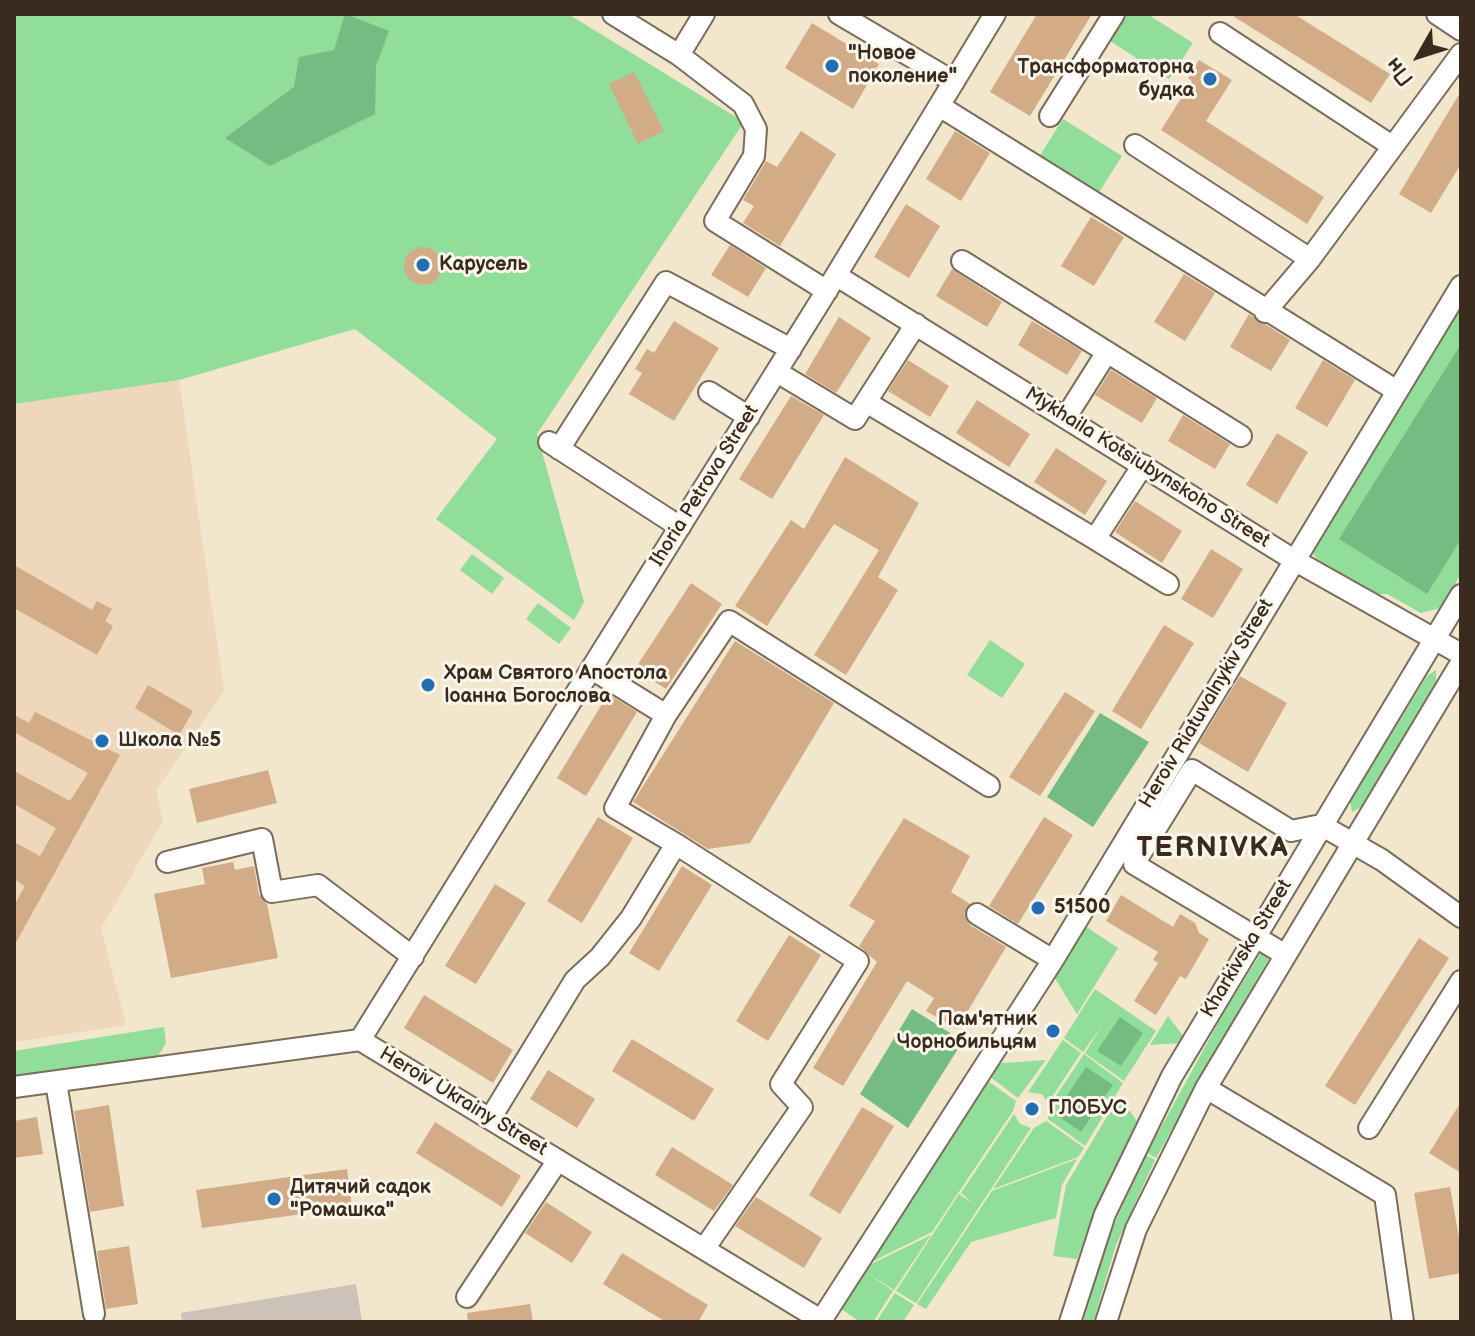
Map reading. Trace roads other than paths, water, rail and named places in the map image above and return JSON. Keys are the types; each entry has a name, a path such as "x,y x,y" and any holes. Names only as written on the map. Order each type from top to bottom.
{"street":[{"path":"613,14 679,55 704,14"},
{"path":"839,14 954,82"},
{"name":"Ihoria Petrova Street","path":"360,1040 777,372 995,14"},
{"path":"1050,116 1114,14"},
{"path":"1437,14 1461,30"},
{"path":"1220,33 1392,146"},
{"path":"1265,312 1310,259 1461,54"},
{"name":"Mykhaila Kotsiubynskoho Street","path":"679,55 743,104 756,129 754,156 715,221 916,324 1294,560 1461,654"},
{"path":"941,107 1265,312 1397,391"},
{"path":"1135,145 1310,259"},
{"path":"962,261 1241,436"},
{"path":"680,527 554,446 666,282 791,349"},
{"name":"Heroiv Riatuvalnykiv Street","path":"822,1322 1053,960 1461,286"},
{"path":"777,372 855,419 916,324"},
{"path":"1066,417 1107,352"},
{"path":"709,392 749,417"},
{"path":"866,402 1168,584"},
{"path":"1095,539 1143,465"},
{"name":"Kharkivska Street","path":"1070,1322 1105,1214 1172,1076 1461,595"},
{"path":"704,1249 802,1107 781,1084 858,961 615,808 666,715 729,621 989,786"},
{"name":"Kharkivska Street","path":"1106,1322 1136,1229 1206,1088 1461,663"},
{"path":"592,669 666,715"},
{"path":"1284,954 1134,864 1192,770 1291,831 1321,825 1461,917"},
{"path":"167,862 262,839 272,892 318,885 413,957"},
{"path":"490,1119 575,980 600,957 631,918 676,844"},
{"path":"977,914 1053,960"},
{"path":"1369,1128 1461,981"},
{"name":"Heroiv Ukrainy Street","path":"14,1087 360,1040 822,1322"},
{"path":"56,1082 94,1314"},
{"path":"1206,1088 1385,1195 1403,1322"},
{"path":"467,1297 558,1160"}],"place":[{"name":"\"Новое поколение\"","path":"832,66"},
{"name":"Трансформаторна будка","path":"1210,79"},
{"name":"Карусель","path":"423,265"},
{"name":"Храм Святого Апостола Іоанна Богослова","path":"428,685"},
{"name":"Школа №5","path":"102,741"},
{"name":"51500","path":"1038,908"},
{"name":"Пам'ятник Чорнобильцям","path":"1053,1031"},
{"name":"ГЛОБУС","path":"1032,1109"},
{"name":"Дитячий садок \"Ромашка\"","path":"274,1199"}],"district":[{"name":"TERNIVKA","path":"1213,849"}]}
